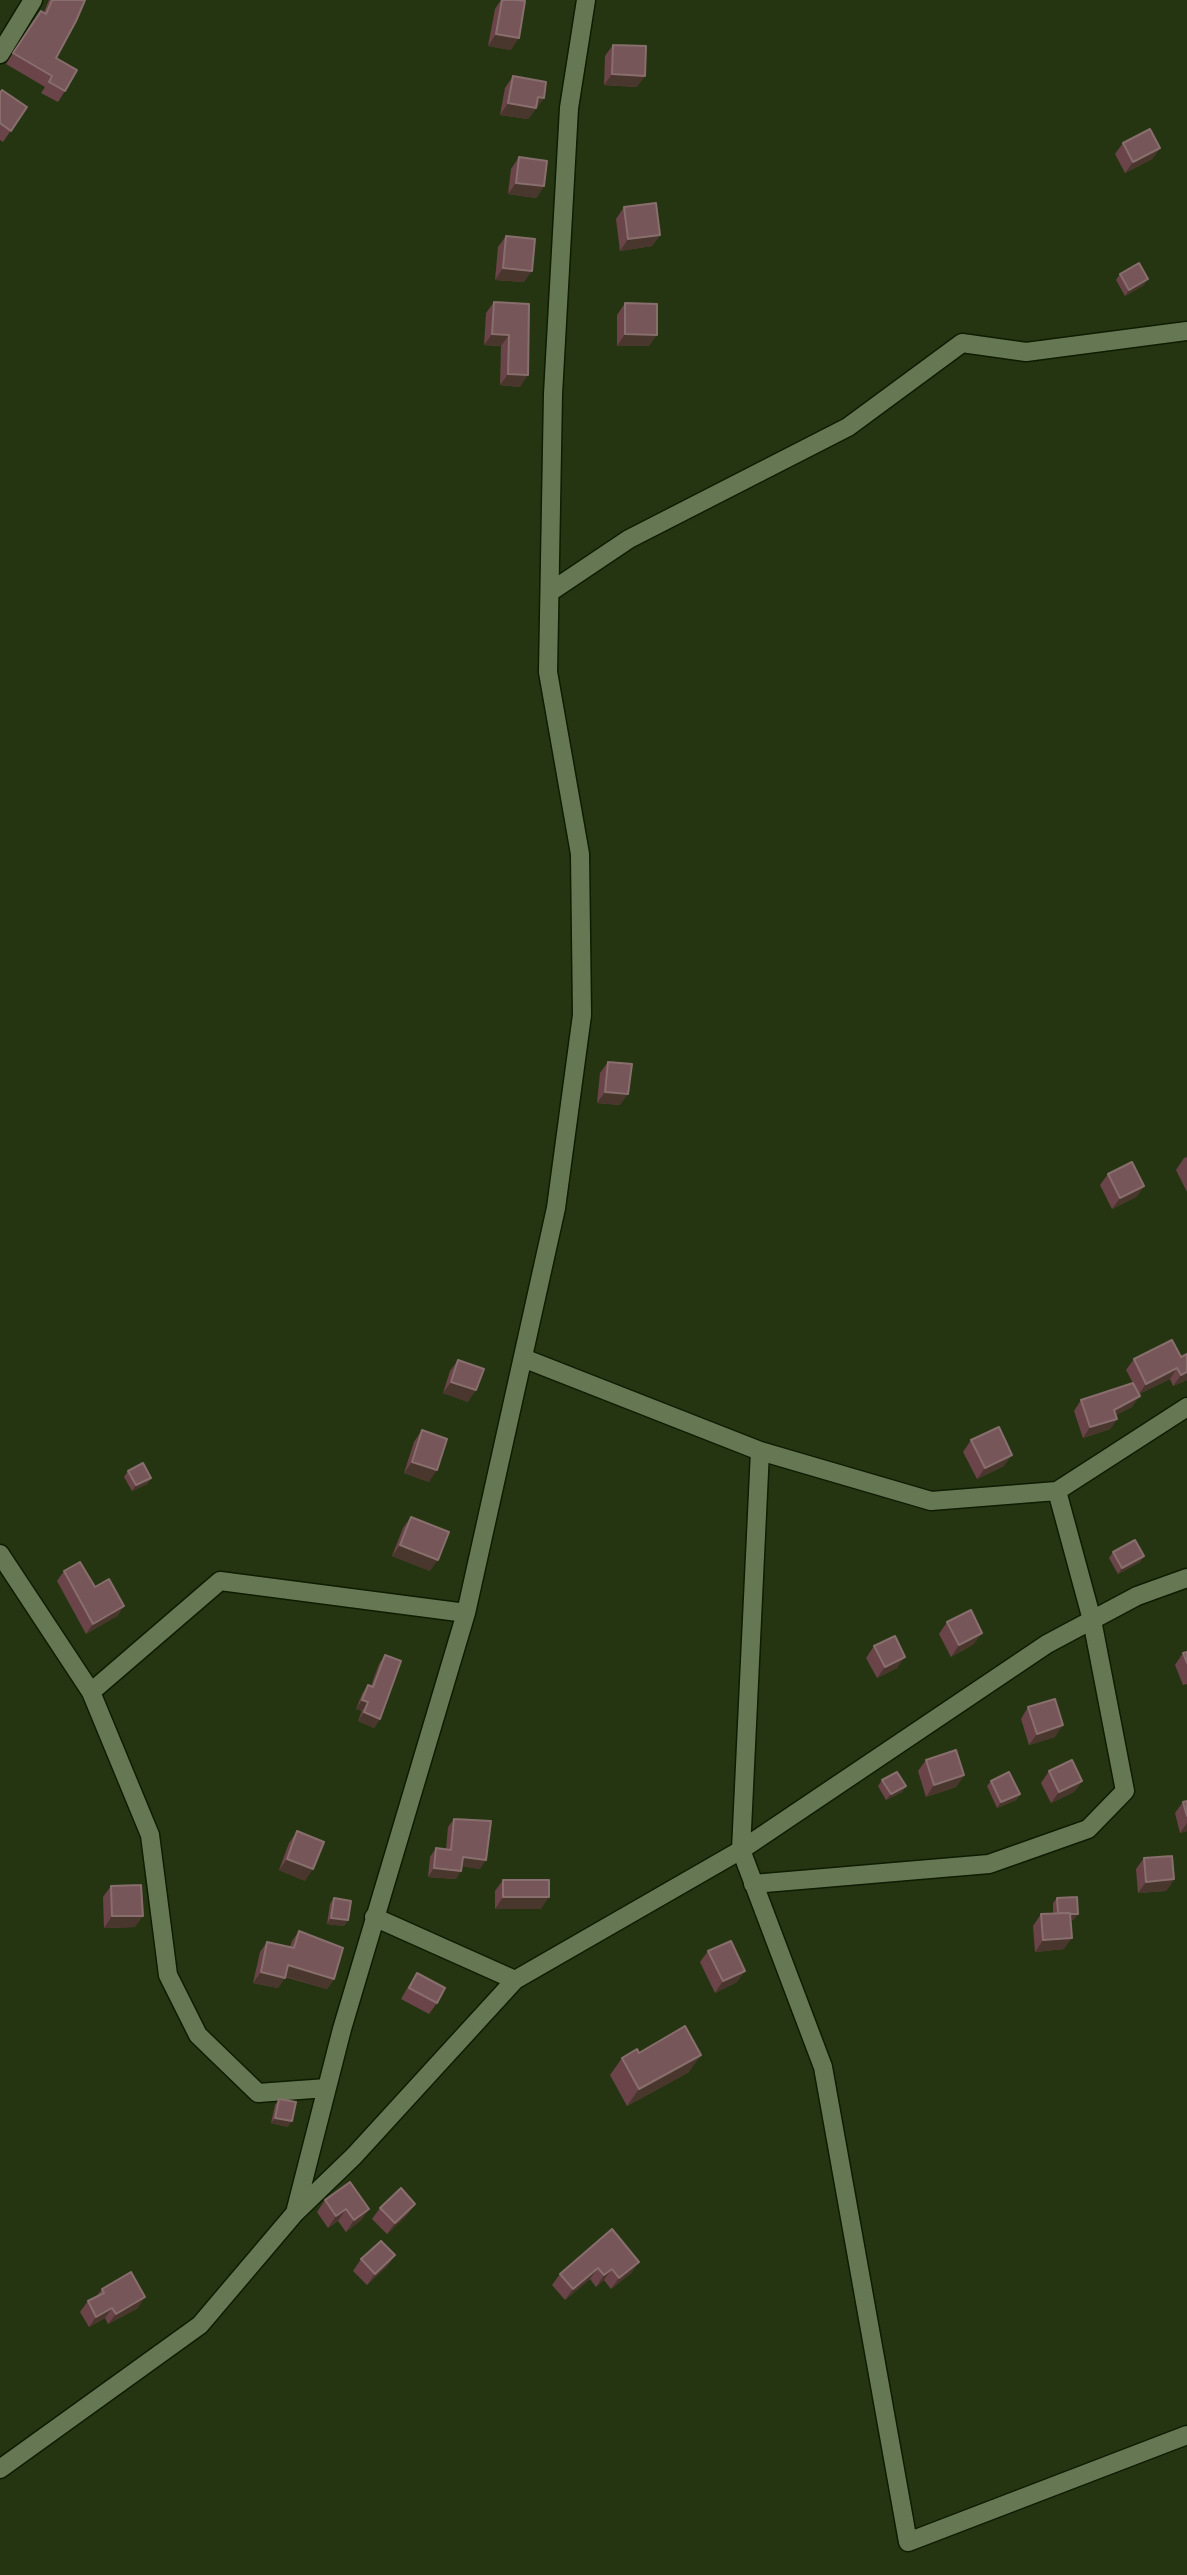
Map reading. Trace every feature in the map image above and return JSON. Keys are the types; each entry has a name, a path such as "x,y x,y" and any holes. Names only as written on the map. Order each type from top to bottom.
{"street":[{"path":"0,54 33,0"},
{"path":"295,2213 374,1917 466,1613 556,1208 582,1015 580,854 548,672 553,394 569,108 586,0"},
{"path":"550,592 629,539 848,427 962,343 1026,352 1187,331"},
{"path":"523,1358 760,1451 931,1501 1057,1492 1187,1407"},
{"path":"760,1451 741,1850 823,2067 908,2542 1187,2435"},
{"path":"753,1884 989,1864 1088,1829 1125,1791 1092,1620 1057,1492"},
{"path":"0,1554 91,1692 150,1835 168,1975 198,2035 258,2093 327,2088"},
{"path":"0,2469 200,2326 295,2213 354,2156 515,1980 741,1850 1047,1644 1137,1596 1187,1578"},
{"path":"91,1692 220,1581 466,1613"},
{"path":"374,1917 515,1980"}],"building":[{"path":"52,0 85,0 56,58 77,70 65,91 49,82 52,76 13,53 41,11 46,14"},
{"path":"502,0 525,1 519,38 496,34"},
{"path":"613,45 646,46 645,76 612,74"},
{"path":"513,76 546,82 544,98 538,97 536,108 508,103"},
{"path":"2,90 27,107 11,131 0,123"},
{"path":"1150,129 1160,148 1133,162 1123,143"},
{"path":"519,157 547,161 544,186 516,183"},
{"path":"656,203 660,235 628,239 624,207"},
{"path":"506,236 535,239 532,271 503,268"},
{"path":"1139,263 1148,279 1129,290 1120,274"},
{"path":"494,302 529,304 528,375 508,374 509,335 492,334"},
{"path":"625,303 657,304 657,335 625,334"},
{"path":"608,1062 632,1064 628,1094 605,1092"},
{"path":"1132,1162 1144,1186 1120,1198 1108,1174"},
{"path":"1172,1340 1181,1357 1187,1354 1187,1372 1181,1375 1177,1368 1146,1384 1134,1359"},
{"path":"458,1360 484,1369 476,1390 451,1382"},
{"path":"1133,1383 1140,1396 1114,1410 1117,1419 1090,1427 1081,1400"},
{"path":"999,1427 1012,1455 985,1468 971,1440"},
{"path":"422,1430 447,1439 437,1470 412,1462"},
{"path":"143,1463 151,1478 136,1485 128,1471"},
{"path":"411,1517 449,1532 438,1560 400,1545"},
{"path":"1135,1540 1144,1556 1122,1568 1113,1552"},
{"path":"80,1562 95,1587 109,1579 124,1606 93,1624 64,1571"},
{"path":"971,1610 982,1633 959,1645 947,1622"},
{"path":"895,1636 905,1657 885,1667 874,1646"},
{"path":"385,1655 401,1661 380,1719 364,1712 368,1702 362,1700 368,1685 373,1687"},
{"path":"1055,1699 1063,1725 1037,1734 1028,1707"},
{"path":"956,1750 964,1775 934,1785 926,1760"},
{"path":"1072,1760 1082,1781 1059,1792 1049,1771"},
{"path":"897,1772 906,1786 891,1794 882,1780"},
{"path":"1009,1772 1020,1794 1001,1802 991,1781"},
{"path":"454,1819 491,1821 486,1860 463,1857 461,1871 434,1868 436,1848 451,1850"},
{"path":"297,1831 324,1842 313,1869 287,1859"},
{"path":"1172,1856 1174,1879 1146,1882 1144,1858"},
{"path":"503,1880 549,1880 549,1897 503,1897"},
{"path":"141,1885 143,1916 112,1916 111,1886"},
{"path":"1077,1897 1078,1914 1058,1913 1057,1898"},
{"path":"334,1898 351,1901 348,1920 331,1918"},
{"path":"1070,1913 1072,1938 1043,1940 1041,1914"},
{"path":"299,1931 343,1948 334,1979 288,1965 285,1978 261,1972 267,1942 294,1948"},
{"path":"731,1941 745,1971 723,1981 708,1951"},
{"path":"417,1973 445,1988 437,2003 409,1988"},
{"path":"685,2026 701,2055 639,2089 622,2058 637,2049 639,2053"},
{"path":"279,2099 296,2102 292,2121 275,2118"},
{"path":"350,2182 369,2209 354,2220 346,2209 336,2216 325,2200"},
{"path":"401,2188 415,2204 395,2223 380,2208"},
{"path":"612,2229 639,2262 619,2278 612,2269 604,2275 598,2268 573,2289 560,2274"},
{"path":"381,2241 395,2255 375,2274 361,2259"},
{"path":"131,2272 145,2297 116,2314 112,2308 96,2317 88,2301 104,2293 102,2289"}]}
